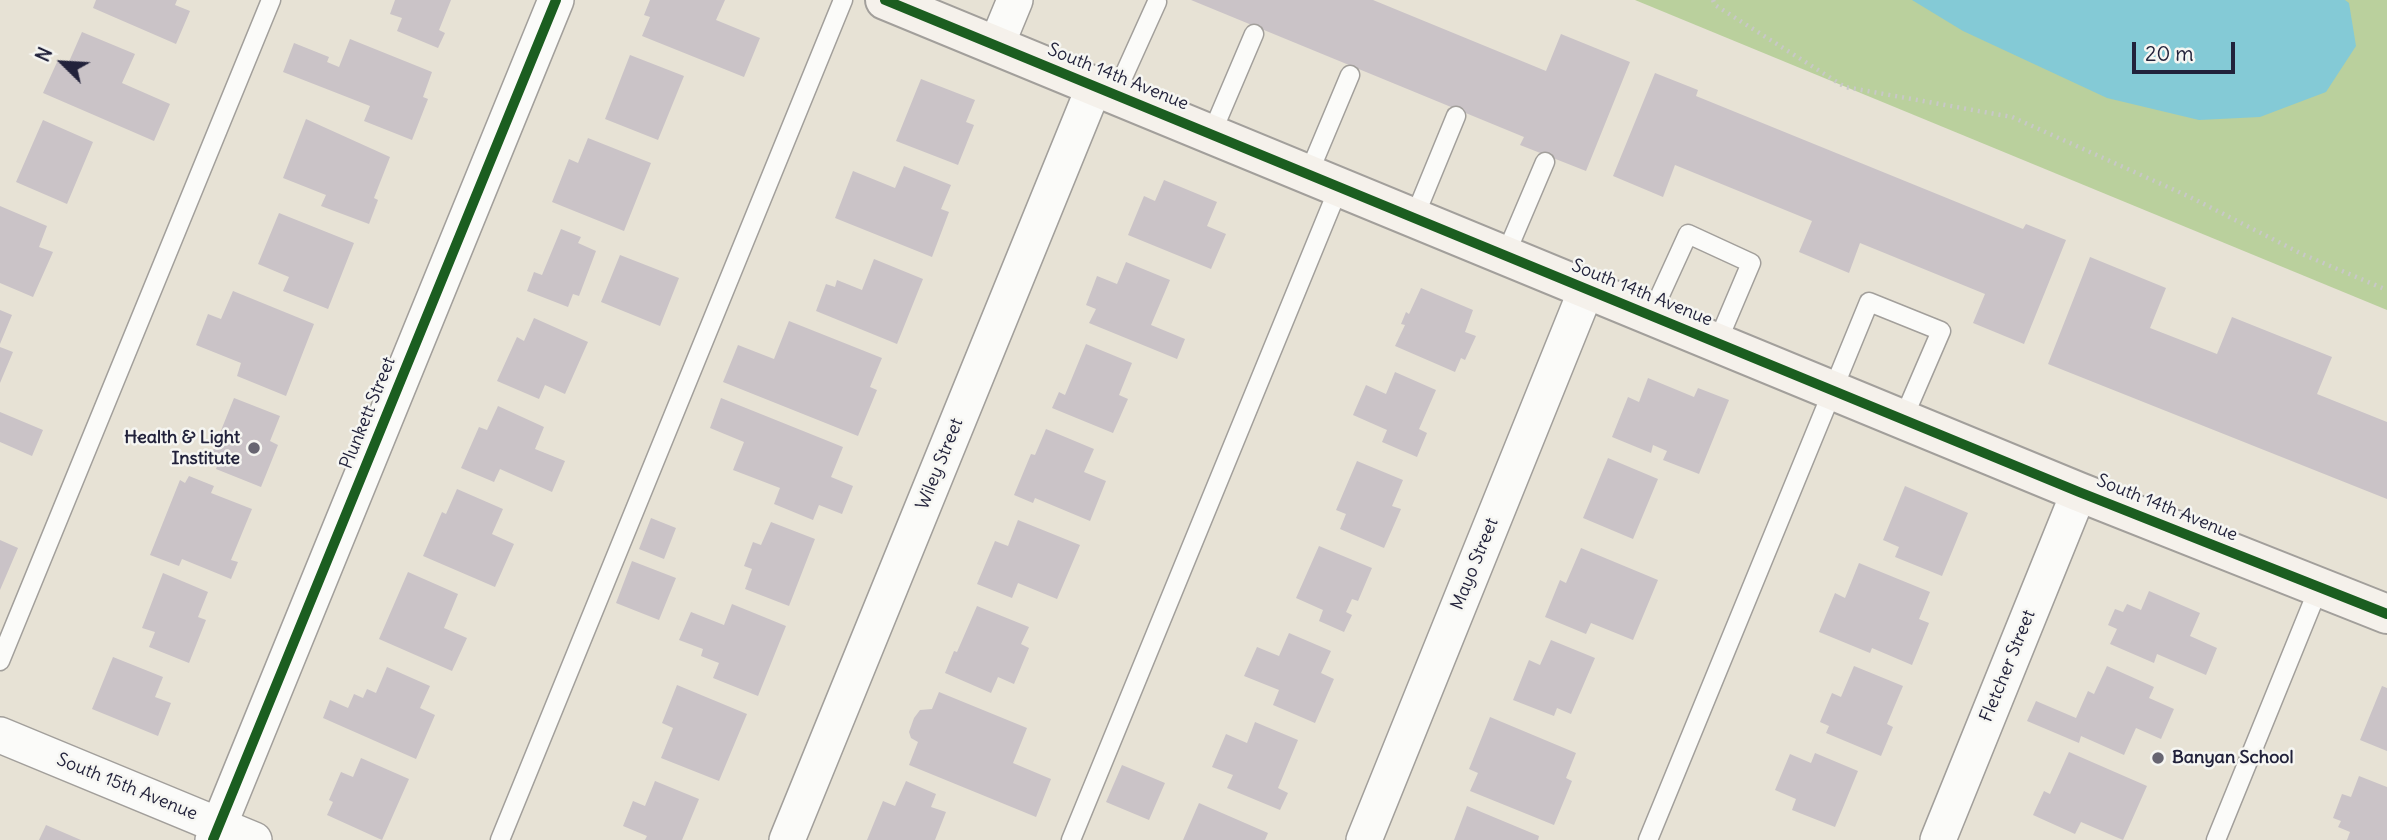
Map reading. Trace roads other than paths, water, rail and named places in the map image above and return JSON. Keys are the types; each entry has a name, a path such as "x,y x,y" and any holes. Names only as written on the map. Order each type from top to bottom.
{"street":[{"name":"Plunkett Street","path":"216,833 556,0"},
{"name":"South 14th Avenue","path":"885,0 2079,492 2387,614"},
{"path":"996,46 1015,0"},
{"name":"Wiley Street","path":"787,840 1104,91"},
{"name":"Mayo Street","path":"1363,840 1587,288"},
{"name":"Fletcher Street","path":"1938,840 2079,492"},
{"name":"South 15th Avenue","path":"0,735 216,833 254,840"}],"lane":[{"path":"0,661 271,0"},
{"path":"500,840 843,0"},
{"path":"1104,91 1157,2"},
{"path":"1211,135 1254,34"},
{"path":"1071,840 1324,181 1350,75"},
{"path":"1414,218 1456,116"},
{"path":"1505,256 1545,162"},
{"path":"1650,315 1688,234 1751,262 1717,343"},
{"path":"1648,840 1869,302 1941,331 1903,419"},
{"path":"2216,840 2319,587"}],"water":[{"path":"1912,0 2345,0 2349,3 2356,46 2326,92 2260,117 2199,120 2107,98 1963,31"}],"place":[{"name":"Health & Light Institute","path":"254,448"},
{"name":"Banyan School","path":"2158,758"}]}
